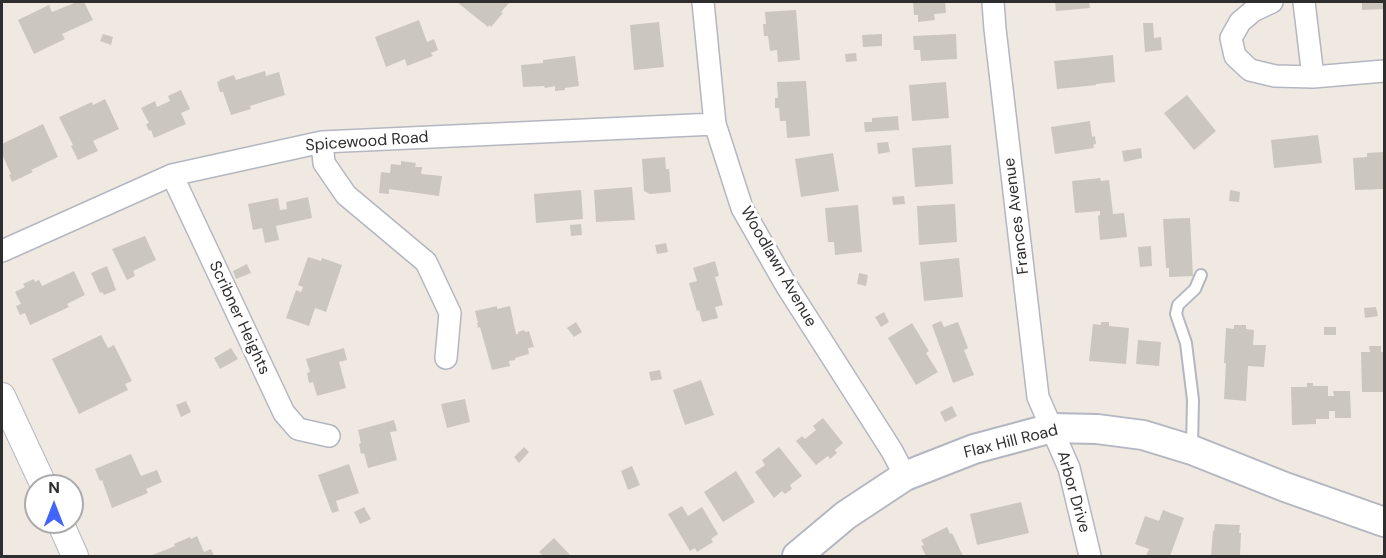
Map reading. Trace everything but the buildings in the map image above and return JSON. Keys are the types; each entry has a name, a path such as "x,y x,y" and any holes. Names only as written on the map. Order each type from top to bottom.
{"main road":[{"name":"Flax Hill Road","path":"797,556 846,515 905,476 974,449 1052,428 1097,429 1143,435 1192,450 1285,487 1384,522"}],"street":[{"name":"Woodlawn Avenue","path":"703,2 715,124 742,208 786,285 905,476"},
{"name":"Frances Avenue","path":"993,2 1038,398 1052,428"},
{"path":"1272,2 1253,11 1240,22 1231,38 1235,56 1250,70 1275,76 1313,77 1384,71"},
{"path":"1304,2 1313,77"},
{"name":"Spicewood Road","path":"2,251 172,175 322,142 715,124"},
{"path":"322,142 324,163 346,195 426,262 450,313 446,358"},
{"name":"Scribner Heights","path":"172,175 284,413 298,429 329,436"},
{"path":"2,396 38,474"},
{"name":"Arbor Drive","path":"1052,428 1069,468 1090,556"},
{"path":"65,534 75,556"}],"lane":[{"path":"1192,450 1193,400 1186,343 1176,314 1178,305 1195,289 1202,275"}]}
